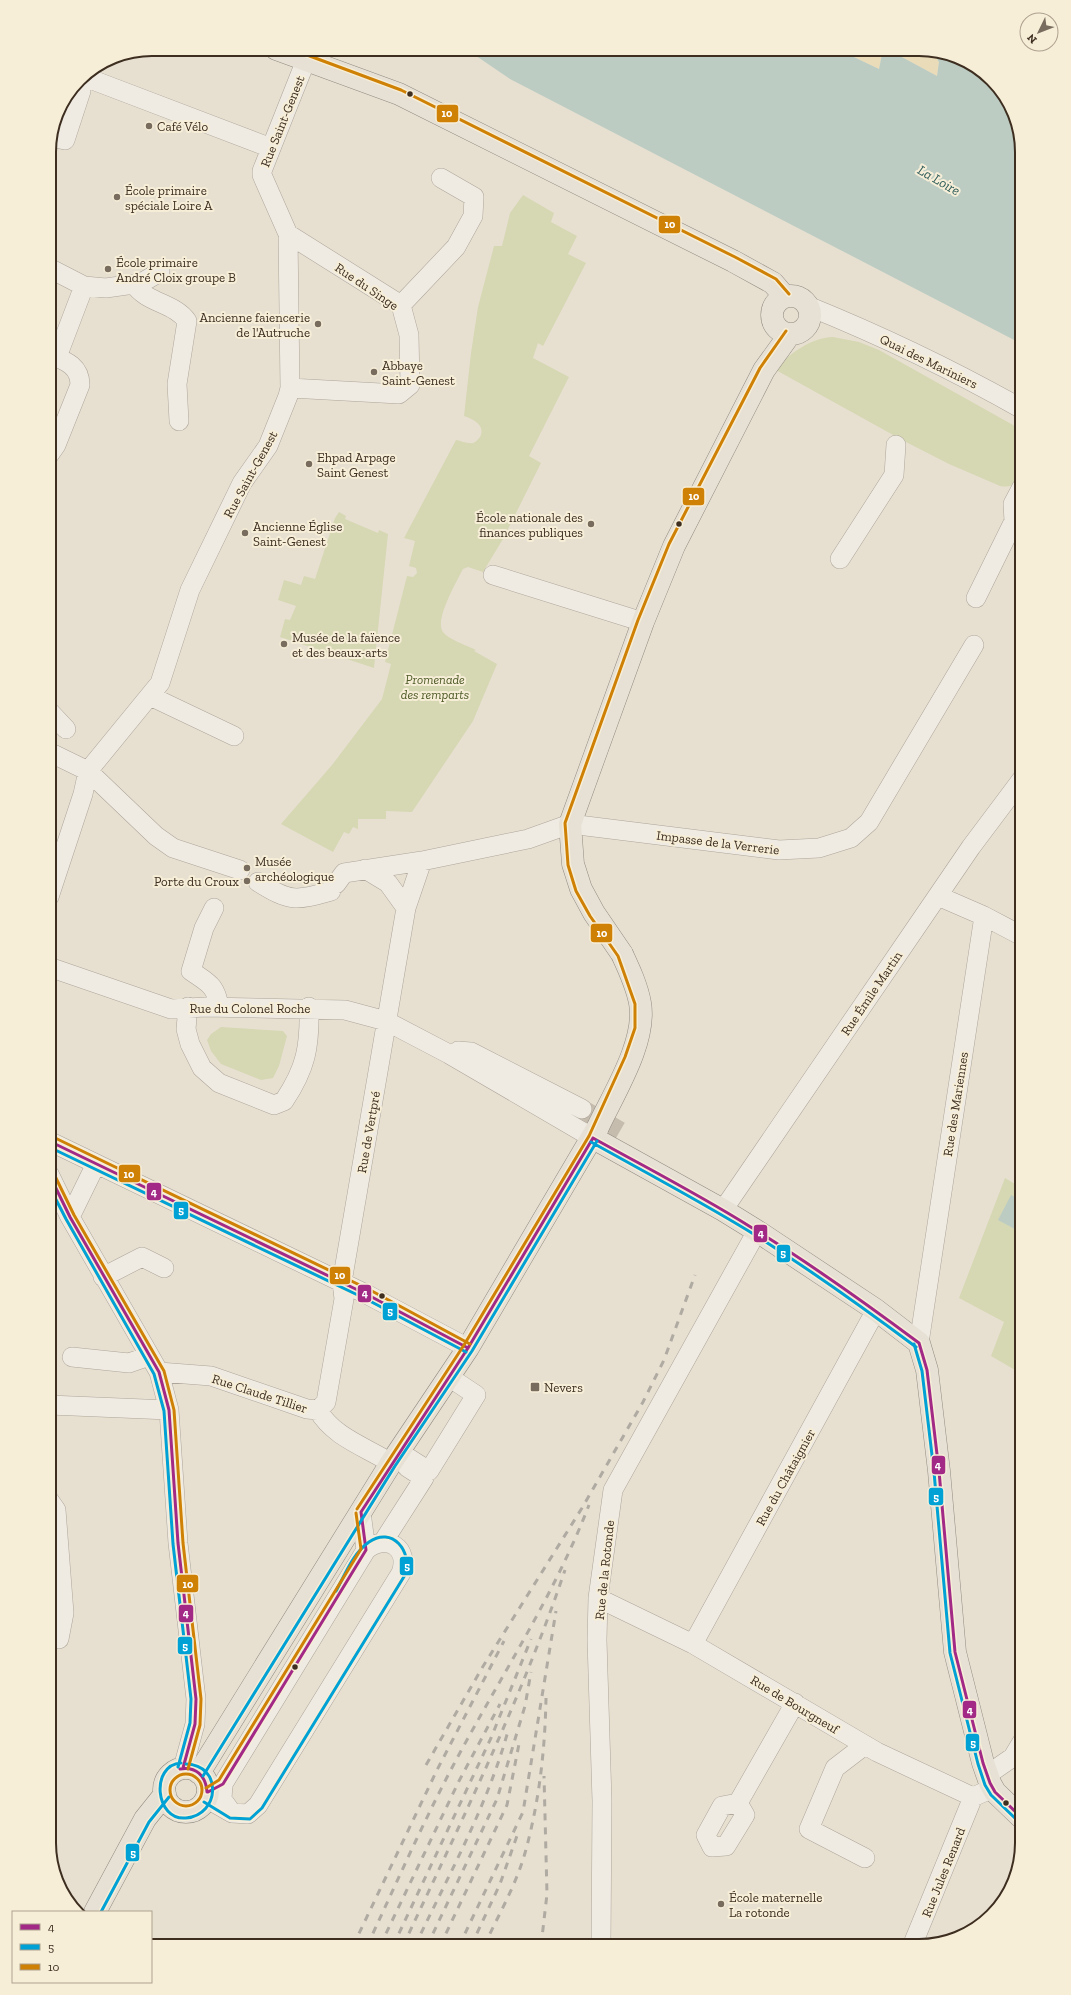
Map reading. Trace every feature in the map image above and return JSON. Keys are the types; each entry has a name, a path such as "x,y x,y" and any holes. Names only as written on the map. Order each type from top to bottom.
{"main road":[{"path":"295,56 399,94 733,261 773,283 785,297"},
{"path":"796,296 801,298 809,312 809,324 801,332 783,331 772,316 772,310 775,304 785,297 796,296"},
{"path":"162,1803 176,1809 189,1812 200,1807 204,1783 361,1512 468,1348 599,1137 630,1059 640,1029 640,1003 630,972 622,954 594,913 582,889 573,864 570,824 643,622 674,546 783,331"},
{"path":"599,1137 757,1231 876,1310 919,1343 927,1370 932,1409 955,1652 990,1781 1015,1810"},
{"path":"97,1911 135,1836 162,1803 167,1780 177,1770 204,1783"}],"street":[{"name":"Rue Saint-Genest","path":"88,771 160,683 190,590 242,483 268,446 288,396 290,388 288,234 262,175 271,148 306,60"},
{"path":"85,83 271,148"},
{"path":"57,138 64,140 83,85"},
{"path":"401,305 456,247 473,216 474,197 441,178"},
{"name":"Rue du Singe","path":"288,234 401,305 408,335 410,385 399,394 290,388"},
{"path":"56,272 84,286 106,288 141,283 160,272"},
{"path":"134,284 139,292 182,313 187,322 177,384 179,421"},
{"path":"56,349 84,286"},
{"name":"Quai des Mariniers","path":"809,312 833,316 970,380 1015,405"},
{"path":"56,358 79,371 80,385 56,445"},
{"path":"840,558 894,475 896,445"},
{"path":"976,598 1014,521 1013,504 1015,500"},
{"path":"493,574 643,622"},
{"name":"Impasse de la Verrerie","path":"570,824 779,850 818,848 851,838 869,822 974,645"},
{"path":"150,696 234,736"},
{"path":"56,718 66,729"},
{"path":"56,755 88,771 156,836 173,848 240,870"},
{"path":"56,876 83,794 88,771"},
{"name":"Rue Émile Martin","path":"723,1210 971,847 1015,788"},
{"path":"258,882 278,895 289,899 307,898 365,869 422,861 528,839 570,824"},
{"name":"Rue de Vertpré","path":"318,1410 326,1402 344,1298 342,1282 406,908 422,861"},
{"path":"365,869 388,883 406,908"},
{"path":"938,896 984,916 1015,932"},
{"path":"214,908 204,928 191,971 210,985 217,994 219,1007"},
{"name":"Rue des Mariennes","path":"919,1343 984,916"},
{"name":"Rue du Colonel Roche","path":"56,969 171,1009 219,1007 309,1007 346,1010 386,1021 599,1137"},
{"path":"188,1008 186,1029 196,1059 202,1068 219,1083 274,1105 284,1101 302,1070 306,1058 309,1034 309,1007"},
{"path":"449,1054 458,1050 471,1052 582,1109"},
{"path":"56,1144 342,1282 468,1348"},
{"path":"70,1217 96,1164"},
{"path":"56,1199 70,1217 159,1372 169,1410 178,1543 196,1699 195,1724 204,1783 232,1813 248,1814 258,1805 401,1573 404,1566 403,1557 393,1545 383,1542 378,1542 366,1550 204,1783"},
{"name":"Rue de la Rotonde","path":"598,1939 602,1801 597,1640 598,1598 613,1490 757,1231"},
{"path":"103,1276 142,1257 164,1268"},
{"name":"Rue du Châtaignier","path":"693,1644 876,1310"},
{"path":"72,1357 129,1363 149,1356"},
{"name":"Rue Claude Tillier","path":"159,1372 211,1376 307,1409 318,1410 325,1422 335,1431 395,1458"},
{"path":"395,1458 429,1471 476,1395 449,1377"},
{"path":"56,1405 169,1410"},
{"path":"383,1542 424,1478 395,1458"},
{"path":"56,1510 64,1613 59,1639"},
{"path":"361,1512 366,1550"},
{"name":"Rue de Bourgneuf","path":"598,1598 693,1644 865,1745 973,1797"},
{"path":"738,1803 795,1703"},
{"path":"865,1745 835,1768 809,1829 865,1858"},
{"path":"973,1797 1015,1754"},
{"name":"Rue Jules Renard","path":"915,1939 973,1797"}],"green space":[{"name":"Promenade des remparts","path":"523,195 554,213 551,222 577,236 568,254 586,263 543,346 538,343 533,358 569,377 529,456 541,463 503,539 483,572 468,567 463,569 447,600 441,619 441,626 446,635 476,650 474,651 497,664 473,721 412,812 386,811 386,819 358,819 358,829 353,827 349,834 344,832 333,852 281,824 332,765 382,699 391,664 385,662 407,576 413,577 417,573 416,568 409,566 415,541 404,538 456,440 473,443 480,437 481,429 478,423 464,416 478,307 494,246 502,246 510,213"},
{"path":"833,337 859,342 879,350 1015,426 1015,484 1007,487 1000,486 949,464 904,441 774,369 801,348 816,340"},
{"path":"339,512 346,516 345,519 378,533 379,530 388,534 374,668 280,637 285,619 290,620 296,606 278,600 284,580 301,585 304,576 315,579 335,518"},
{"path":"221,1027 283,1031 287,1036 279,1066 273,1078 261,1080 221,1064 211,1051 207,1040 211,1034"},
{"path":"1005,1178 1015,1184 1015,1370 991,1356 1004,1322 959,1298"}],"sand":[{"path":"852,56 882,56 879,69"},
{"path":"900,56 936,58 939,62 937,76"}],"water":[{"name":"La Loire","path":"476,56 852,56 879,69 882,56 900,56 937,76 939,62 936,58 956,63 967,69 987,84 1002,104 1012,127 1015,146 1015,340 510,79"},
{"path":"1011,1195 1015,1197 1015,1229 998,1220"}],"tunnel":[{"path":"582,1109 620,1131"}],"railway":[{"path":"426,1765 482,1668 582,1508 643,1402 664,1360 695,1275"},
{"path":"370,1939 413,1847 462,1749 546,1599 576,1537 589,1505"},
{"path":"406,1939 510,1713 548,1618 565,1570"},
{"path":"462,1939 523,1812 556,1611"},
{"path":"396,1939 491,1738 531,1639"},
{"path":"356,1939 437,1770 504,1641"},
{"path":"430,1939 497,1799 525,1706 531,1672"},
{"path":"487,1939 517,1877 530,1834 538,1796 544,1738 546,1698"},
{"path":"383,1939 459,1781 500,1704"},
{"path":"418,1939 478,1814 508,1731"},
{"path":"443,1939 507,1805 519,1744"},
{"path":"542,1939 547,1894 544,1776"},
{"path":"474,1939 500,1884 518,1833"}],"transit line":[{"name":"10","path":"310,56 401,90 735,257 776,279 789,294"},
{"name":"10","path":"357,1509 464,1345 589,1136 625,1057 635,1028 635,1004 618,956 590,916 576,891 568,865 565,823 638,620 669,544 760,368 786,331"},
{"name":"10","path":"56,1138 370,1290 470,1344"},
{"name":"4","path":"593,1138 730,1214 836,1283 919,1343"},
{"name":"4","path":"361,1512 468,1348 593,1138"},
{"name":"5","path":"203,1776 395,1466 472,1351 597,1141"},
{"name":"5","path":"591,1142 747,1230 875,1316 916,1347"},
{"name":"4","path":"56,1144 368,1295 468,1348"},
{"name":"5","path":"56,1150 366,1299 466,1352"},
{"name":"10","path":"56,1178 74,1215 164,1371 174,1410 183,1543 201,1699 200,1725 188,1769"},
{"name":"4","path":"56,1188 70,1217 159,1372 169,1410 178,1543 196,1699 195,1724 183,1768"},
{"name":"5","path":"56,1200 154,1374 164,1411 173,1544 191,1699 190,1723 178,1767"},
{"name":"4","path":"919,1343 927,1370 939,1471 955,1652 983,1763 990,1783 995,1792 1015,1811"},
{"name":"5","path":"914,1344 922,1371 934,1472 950,1653 978,1764 985,1785 991,1795 1015,1818"},
{"name":"4","path":"208,1792 223,1784 366,1550 361,1512"},
{"name":"10","path":"206,1788 219,1780 361,1549 356,1513"},
{"name":"5","path":"204,1802 230,1818 250,1819 262,1808 405,1575 407,1566 406,1557 399,1544 393,1539 385,1537 377,1538 369,1542 358,1552 336,1591"},
{"name":"5","path":"181,1763 171,1766 164,1773 160,1792 168,1811 176,1817 186,1818 197,1815 206,1808 211,1800 213,1790 211,1781 206,1772 198,1766 186,1764"},
{"name":"4","path":"180,1769 191,1769 199,1773 205,1781 207,1792"},
{"name":"10","path":"183,1774 189,1774 199,1781 202,1790 201,1796 195,1803 189,1806 183,1806 173,1799 170,1793 170,1787 177,1777 183,1774"},
{"name":"5","path":"102,1911 149,1822 169,1797"}],"place":[{"name":"Café Vélo","path":"149,126"},
{"name":"École primaire spéciale Loire A","path":"117,197"},
{"name":"École primaire André Cloix groupe B","path":"108,269"},
{"name":"Ancienne faiencerie de l'Autruche","path":"318,324"},
{"name":"Abbaye Saint-Genest","path":"374,372"},
{"name":"Ehpad Arpage Saint Genest","path":"309,464"},
{"name":"École nationale des finances publiques","path":"591,524"},
{"name":"Ancienne Église Saint-Genest","path":"245,533"},
{"name":"Musée de la faïence et des beaux-arts","path":"284,644"},
{"name":"Musée archéologique","path":"247,868"},
{"name":"Porte du Croux","path":"247,881"},
{"name":"Nevers","path":"535,1387"},
{"name":"École maternelle La rotonde","path":"721,1904"}]}
